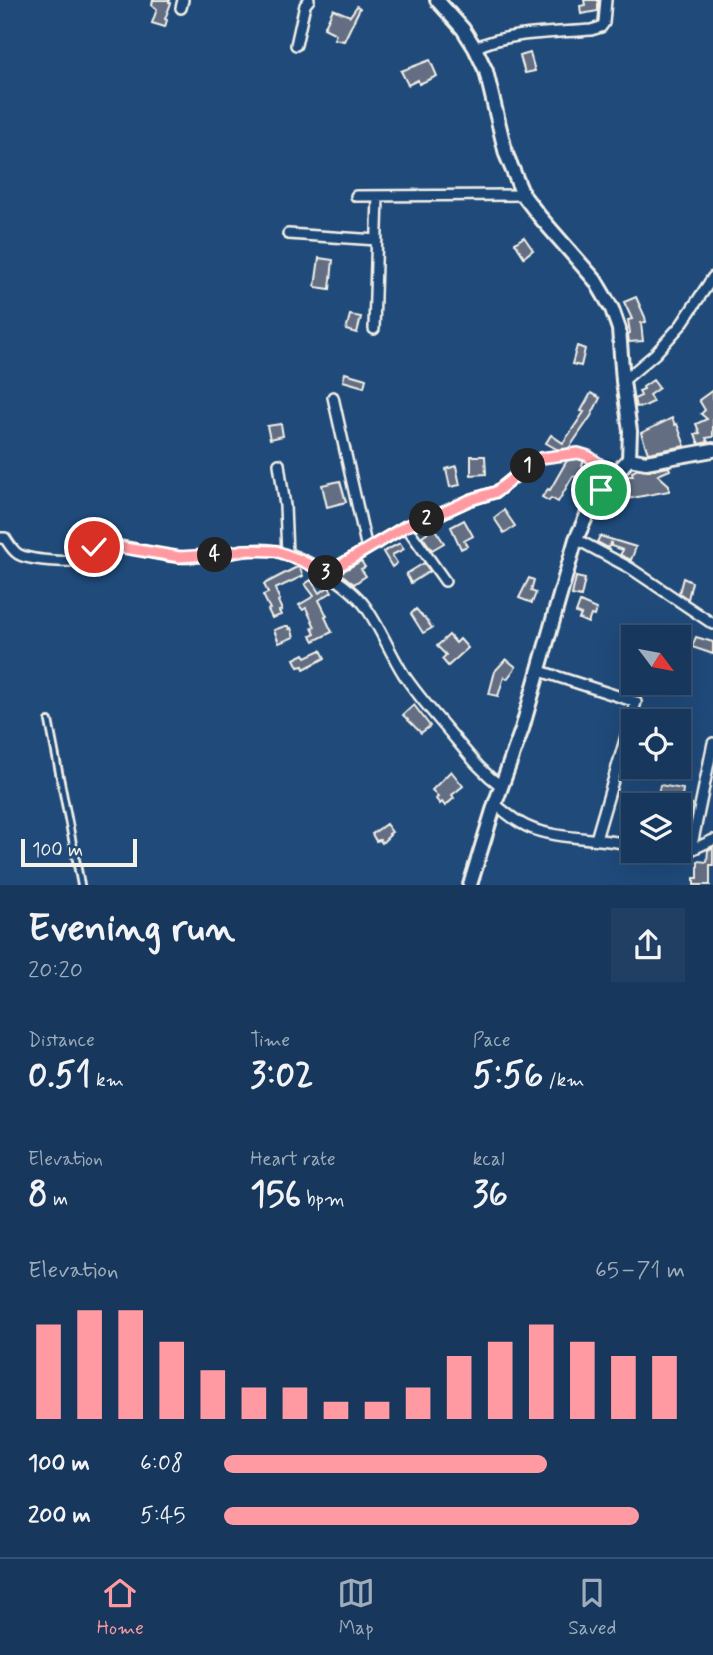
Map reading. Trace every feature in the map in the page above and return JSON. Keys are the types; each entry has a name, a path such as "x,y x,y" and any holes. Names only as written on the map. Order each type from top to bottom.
{"street":[{"path":"296,45 305,5 309,0"},
{"path":"437,0 463,29 486,71 506,154 523,195 595,280 612,309 619,329 630,431 629,459 601,490 576,540 540,671 470,885"},
{"path":"475,48 487,41 601,27 604,23 606,0"},
{"path":"356,195 523,195"},
{"path":"374,329 379,196"},
{"path":"288,234 377,240"},
{"path":"623,381 655,354 681,325 713,277"},
{"path":"333,397 367,549"},
{"path":"629,459 646,462 713,450"},
{"path":"327,573 406,526 496,492 533,462"},
{"path":"279,464 285,506 287,554"},
{"path":"406,526 445,582"},
{"path":"0,538 5,538 21,556 56,561 79,560 94,547 106,545 180,557 244,550 276,551 327,573 364,606 402,673 422,701 474,764 501,786"},
{"path":"576,540 630,568 713,624"},
{"path":"540,671 636,702 596,839"},
{"path":"691,850 713,743"},
{"path":"495,804 527,827 547,834 621,842"},
{"path":"691,850 713,841"}],"lane":[{"path":"49,721 81,885"}],"path":[{"path":"533,462 541,458 578,453 588,456 614,474"}],"building":[{"path":"153,0 170,0 165,27 152,23 157,9 152,5"},
{"path":"584,0 598,0 598,11 581,14 580,6 585,5"},
{"path":"357,6 360,8 344,41 334,39 336,34 324,28 333,9 350,16"},
{"path":"530,53 535,71 525,73 520,56"},
{"path":"430,60 437,76 419,84 418,80 408,85 401,71"},
{"path":"524,237 533,250 524,257 515,243"},
{"path":"319,258 333,260 330,289 315,287"},
{"path":"636,297 646,322 641,323 643,341 629,342 628,320 632,319 624,302"},
{"path":"350,315 361,317 357,333 346,330"},
{"path":"577,346 585,349 581,366 572,364"},
{"path":"345,373 366,379 364,387 343,381"},
{"path":"653,380 659,388 649,395 653,402 636,407 634,399 641,396 639,391"},
{"path":"713,390 713,437 706,438 708,442 699,444 695,434 700,433 696,424 707,419 701,414 705,410 699,400"},
{"path":"591,393 600,398 565,454 546,443 551,435 563,443 584,412 581,411"},
{"path":"672,418 685,446 648,453 641,433"},
{"path":"281,424 283,436 270,439 267,426"},
{"path":"570,455 584,460 582,466 595,470 591,482 573,476 558,502 551,498 549,501 542,497 550,490"},
{"path":"471,456 485,456 486,474 471,475"},
{"path":"456,466 460,485 450,487 446,469"},
{"path":"669,467 670,470 658,475 669,485 669,491 627,499 627,492 614,494 613,489 626,483 626,476 633,476 632,472 638,469 647,471"},
{"path":"340,481 346,502 327,507 322,485"},
{"path":"504,510 515,526 504,533 494,518"},
{"path":"464,520 473,536 464,541 467,546 461,549 451,527"},
{"path":"434,528 444,543 432,550 422,536"},
{"path":"600,536 636,547 631,560 620,555 623,550 611,546 611,542 608,548 597,542"},
{"path":"400,543 404,549 392,555 397,563 392,567 383,552"},
{"path":"361,561 365,567 361,569 366,576 354,584 340,573"},
{"path":"424,563 430,571 411,583 406,574"},
{"path":"299,566 303,576 275,589 282,610 279,611 281,615 272,618 263,595 268,593 264,584"},
{"path":"576,577 585,579 581,597 572,595"},
{"path":"529,578 534,580 531,591 536,593 532,603 519,598"},
{"path":"683,578 692,582 688,599 679,593"},
{"path":"311,580 319,593 329,587 332,592 319,600 332,632 314,641 311,636 315,634 312,628 315,627 306,608 303,610 299,605 314,596 305,584"},
{"path":"580,602 596,609 588,623 579,619 581,615 576,613"},
{"path":"416,609 432,628 423,633 411,614"},
{"path":"285,626 291,628 294,637 279,643 274,630"},
{"path":"449,635 456,643 460,639 468,648 448,666 442,659 446,655 437,646"},
{"path":"696,637 713,642 713,654 692,647"},
{"path":"321,650 325,658 304,669 303,666 298,667 294,659"},
{"path":"506,659 516,667 507,679 504,677 498,696 489,694 495,671"},
{"path":"414,705 430,726 421,733 403,715"},
{"path":"451,771 463,786 452,795 454,798 445,806 442,802 440,804 432,790"},
{"path":"660,785 683,789 682,793 658,793"},
{"path":"386,824 392,832 382,843 380,840 376,841 372,834"},
{"path":"713,848 710,885 694,885 694,878 698,878 698,861 707,862 708,850"}],"route":[{"path":"94,547 106,545 180,557 244,550 276,551 327,573 406,526 496,492 541,458 578,453 588,456 614,474 601,490"}]}
